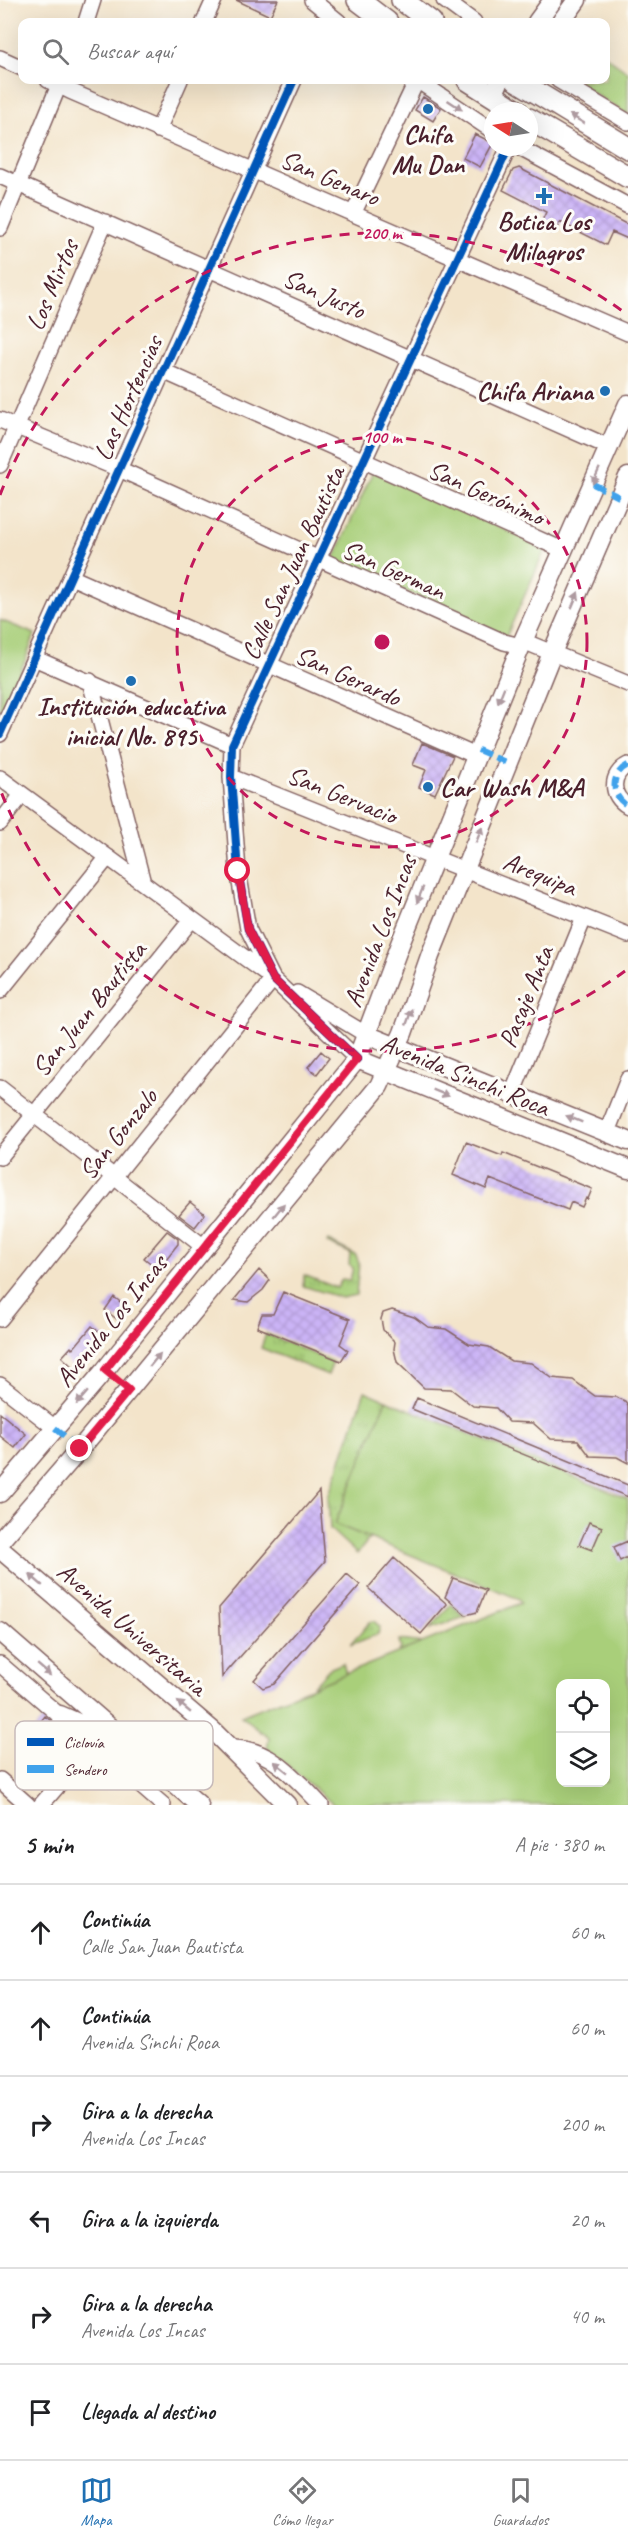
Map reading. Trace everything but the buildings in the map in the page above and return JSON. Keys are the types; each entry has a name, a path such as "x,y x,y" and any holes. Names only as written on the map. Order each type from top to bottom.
{"highway":[{"path":"358,0 382,18"},
{"path":"402,0 426,18"},
{"path":"523,84 628,148"},
{"path":"496,88 509,102"},
{"path":"538,124 628,177"}],"main road":[{"path":"540,18 553,0"},
{"path":"564,18 577,0"},
{"name":"Avenida Los Incas","path":"0,1493 105,1370 357,1059 400,944 522,643 609,447 624,423 628,404"},
{"path":"0,1540 129,1390 365,1104 387,1071 430,956 552,653 628,477"},
{"name":"Avenida Sinchi Roca","path":"367,1035 628,1141"},
{"name":"Avenida Sinchi Roca","path":"357,1059 628,1169"},
{"path":"105,1370 129,1390"},
{"name":"Avenida Universitaria","path":"0,1549 200,1721"},
{"path":"0,1632 104,1721"},
{"path":"60,1715 74,1721"},
{"name":"Avenida Universitaria","path":"213,1732 287,1805"},
{"path":"182,1790 199,1805"}],"street":[{"path":"87,18 93,0"},
{"path":"206,18 214,0"},
{"path":"312,0 322,17"},
{"path":"444,0 469,18"},
{"path":"0,58 18,66"},
{"path":"0,228 56,84"},
{"name":"San Genaro","path":"61,84 70,91 158,130 628,333"},
{"path":"158,130 178,84"},
{"name":"Las Hortencias","path":"0,734 292,84"},
{"path":"353,214 415,84"},
{"path":"423,84 484,125"},
{"path":"565,84 628,122"},
{"name":"Calle San Juan Bautista","path":"273,979 248,929 238,871 231,777 232,745 504,156"},
{"path":"535,156 628,206"},
{"name":"San Justo","path":"0,176 609,447"},
{"name":"Los Mirtos","path":"0,465 105,222"},
{"name":"San Gerónimo","path":"163,371 563,550"},
{"name":"San German","path":"0,420 119,470 504,642 522,643 552,653 628,684"},
{"name":"San Gerardo","path":"71,577 476,756"},
{"path":"34,658 232,745"},
{"path":"90,681 143,883"},
{"path":"628,765 620,771 614,783 617,796 628,806"},
{"name":"San Gervacio","path":"231,777 435,858"},
{"name":"Avenida Sinchi Roca","path":"0,778 273,979 367,1035"},
{"path":"0,823 22,795"},
{"path":"0,992 108,857"},
{"name":"Arequipa","path":"435,858 628,935"},
{"name":"Pasaje Anta","path":"512,1094 584,918"},
{"name":"San Juan Bautista","path":"0,1157 192,919"},
{"name":"Avenida Sinchi Roca","path":"273,979 357,1059"},
{"name":"San Gonzalo","path":"0,1318 273,979"},
{"path":"607,1132 628,1079"},
{"path":"0,1089 204,1247"},
{"path":"0,1385 55,1428"},
{"path":"0,1664 67,1721"},
{"path":"231,1748 248,1748 261,1752 299,1782 321,1805"},
{"path":"0,1780 28,1805"},
{"path":"41,1805 54,1790"},
{"path":"146,1790 163,1805"}],"green space":[{"path":"610,59 628,72 628,115 578,84 610,84"},
{"path":"373,471 546,548 506,637 334,559"},
{"path":"0,620 35,634 0,713"},
{"path":"328,1241 356,1255 359,1263 356,1295 342,1298 303,1286 304,1275 337,1288 342,1279 350,1280 353,1268 349,1265 350,1253 327,1243"},
{"path":"266,1334 333,1362 328,1375 261,1348"},
{"path":"365,1391 386,1400 335,1524 370,1538 357,1554 330,1529 328,1497"},
{"path":"386,1400 628,1499 628,1805 334,1805 267,1748 269,1738 241,1716 521,1603 519,1599 335,1524"},
{"path":"451,1604 465,1617 430,1629"},
{"path":"374,1621 380,1627 378,1634 350,1645 370,1622"},
{"path":"399,1640 424,1643 398,1653 401,1648"},
{"path":"343,1663 346,1674 311,1688 329,1669"}],"marked path":[{"path":"593,484 619,497"},
{"path":"478,750 508,763"},
{"path":"628,765 618,774 614,785 618,797 628,806"},
{"path":"55,1428 80,1449"}],"cycle path":[{"path":"0,734 292,84"},
{"path":"357,1059 273,979 248,929 238,871 231,777 232,745 505,156"}],"place":[{"name":"Chifa Mu Dan","path":"428,109"},
{"name":"Botica Los Milagros","path":"544,196"},
{"name":"Chifa Ariana","path":"605,391"},
{"name":"Institución educativa inicial No. 895","path":"131,681"},
{"name":"Car Wash M&A","path":"428,787"}],"route":[{"path":"80,1449 129,1390 105,1370 357,1059 273,979 248,929 238,871"}]}
